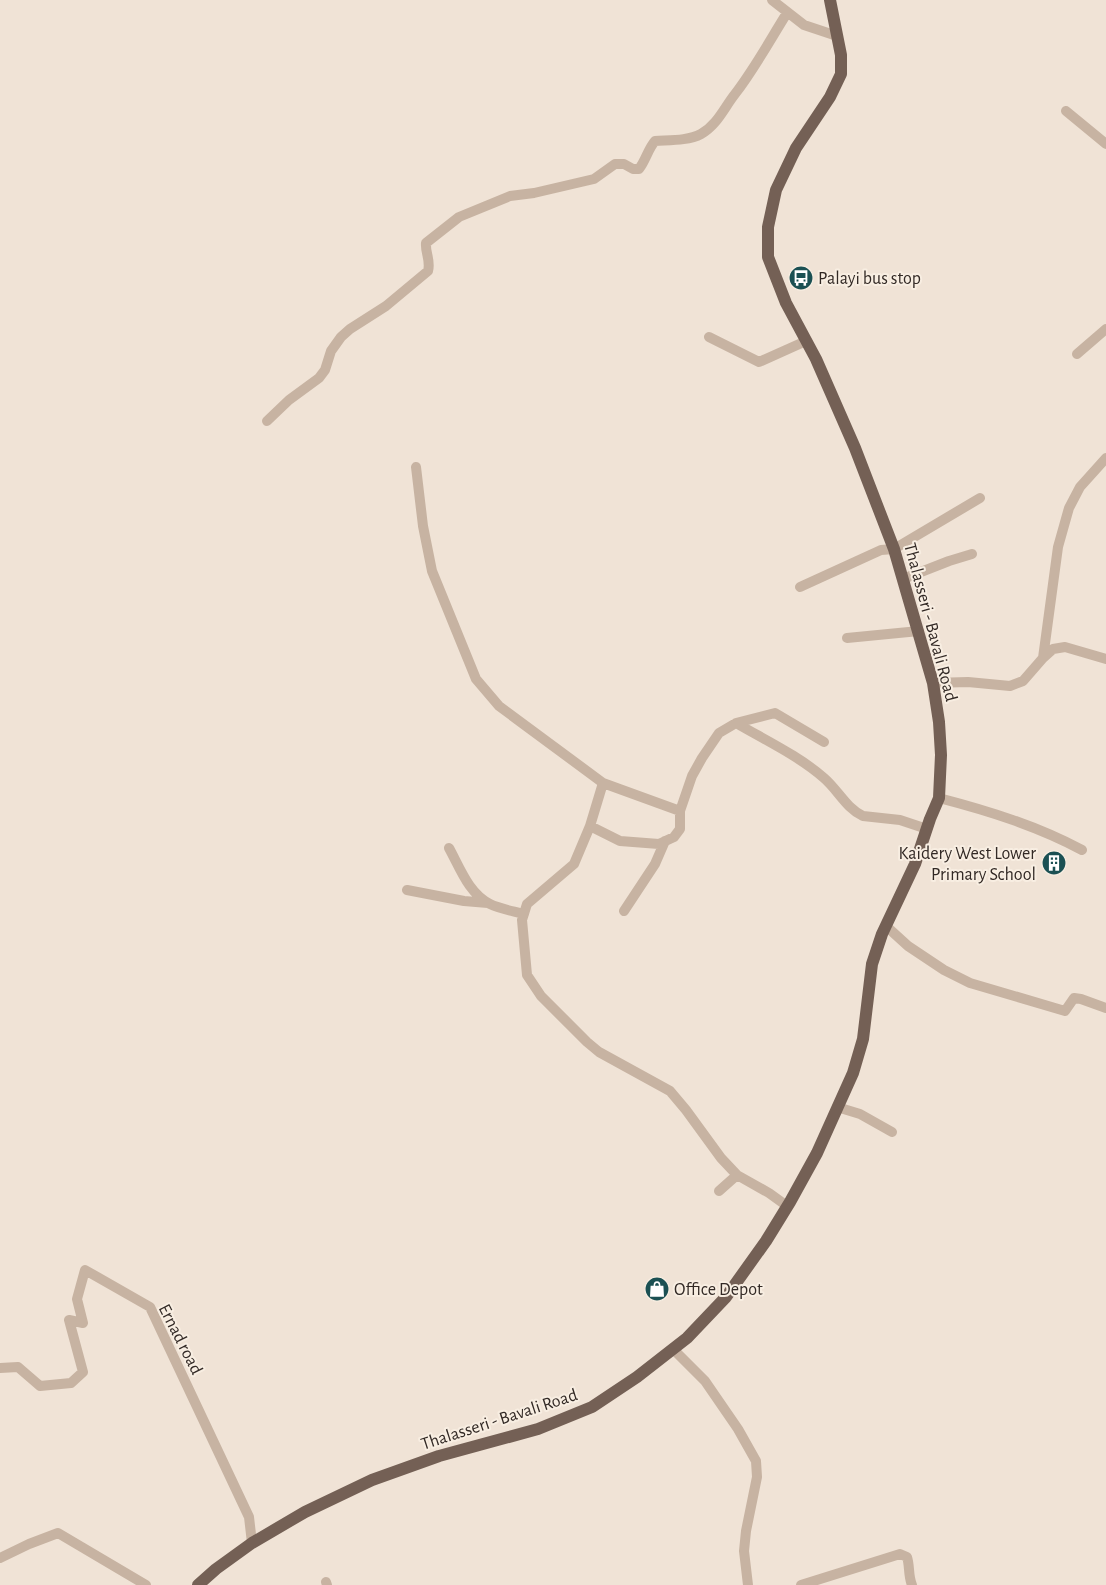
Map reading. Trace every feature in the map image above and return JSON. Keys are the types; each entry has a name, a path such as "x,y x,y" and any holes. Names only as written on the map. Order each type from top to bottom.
{"main road":[{"name":"Thalasseri - Bavali Road","path":"198,1585 216,1569 252,1543 305,1512 372,1480 439,1456 538,1429 592,1407 637,1377 672,1350 687,1338 726,1297 766,1241 817,1152 853,1073 862,1039 872,964 886,926 915,864 939,798 941,755 939,722 933,683 894,549 856,448 816,358 786,303 768,257 768,227 776,190 796,148 830,96 840,74 840,56 830,0"}],"street":[{"path":"772,0 804,25 837,36"},
{"path":"267,421 289,400 319,378 325,370 331,351 341,336 386,306 428,271 430,267 426,242 440,230 459,217 510,196 534,193 594,179 615,164 624,164 633,169 639,169 655,141 700,135 718,119 734,94 744,83 787,13"},
{"path":"1066,111 1106,144"},
{"path":"1077,354 1106,328"},
{"path":"708,337 759,362 806,341"},
{"path":"1043,658 1058,547 1069,508 1080,488 1106,458"},
{"path":"416,467 423,526 432,571 476,679 499,706 602,783 680,811"},
{"path":"800,587 881,550 894,549 980,498"},
{"path":"903,579 972,554"},
{"path":"847,638 918,631"},
{"path":"933,683 968,682 1010,686 1024,681 1043,658 1054,649 1065,647 1106,659"},
{"path":"590,826 620,840 658,844 674,837 680,828 680,811 692,776 719,733 736,723 775,713 824,742"},
{"path":"736,723 823,777 840,797 862,816 900,820 927,829"},
{"path":"602,783 590,826 574,864 528,904 524,914 522,934 526,975 541,996 599,1052 670,1091 721,1158 737,1175 770,1193 787,1206"},
{"path":"939,798 981,809 1052,834 1082,850"},
{"path":"624,911 655,864 665,841"},
{"path":"449,848 469,886 488,903"},
{"path":"407,890 464,901 488,903 524,914"},
{"path":"886,926 908,946 944,970 970,982 1065,1011 1074,998 1106,1008"},
{"path":"837,1106 860,1114 892,1132"},
{"path":"719,1191 737,1175"},
{"name":"Ernad road","path":"0,1368 18,1367 40,1386 71,1384 83,1372 69,1320 83,1323 77,1298 85,1270 150,1307 249,1518 252,1543"},
{"path":"672,1350 705,1381 738,1429 756,1462 757,1477 744,1551 748,1585"},
{"path":"0,1558 58,1533 146,1585"},
{"path":"801,1585 900,1554 906,1557 909,1562 908,1571 912,1585"}],"place":[{"name":"Palayi bus stop","path":"801,278"},
{"name":"Kaidery West Lower Primary School","path":"1054,863"},
{"name":"Office Depot","path":"657,1289"}]}
